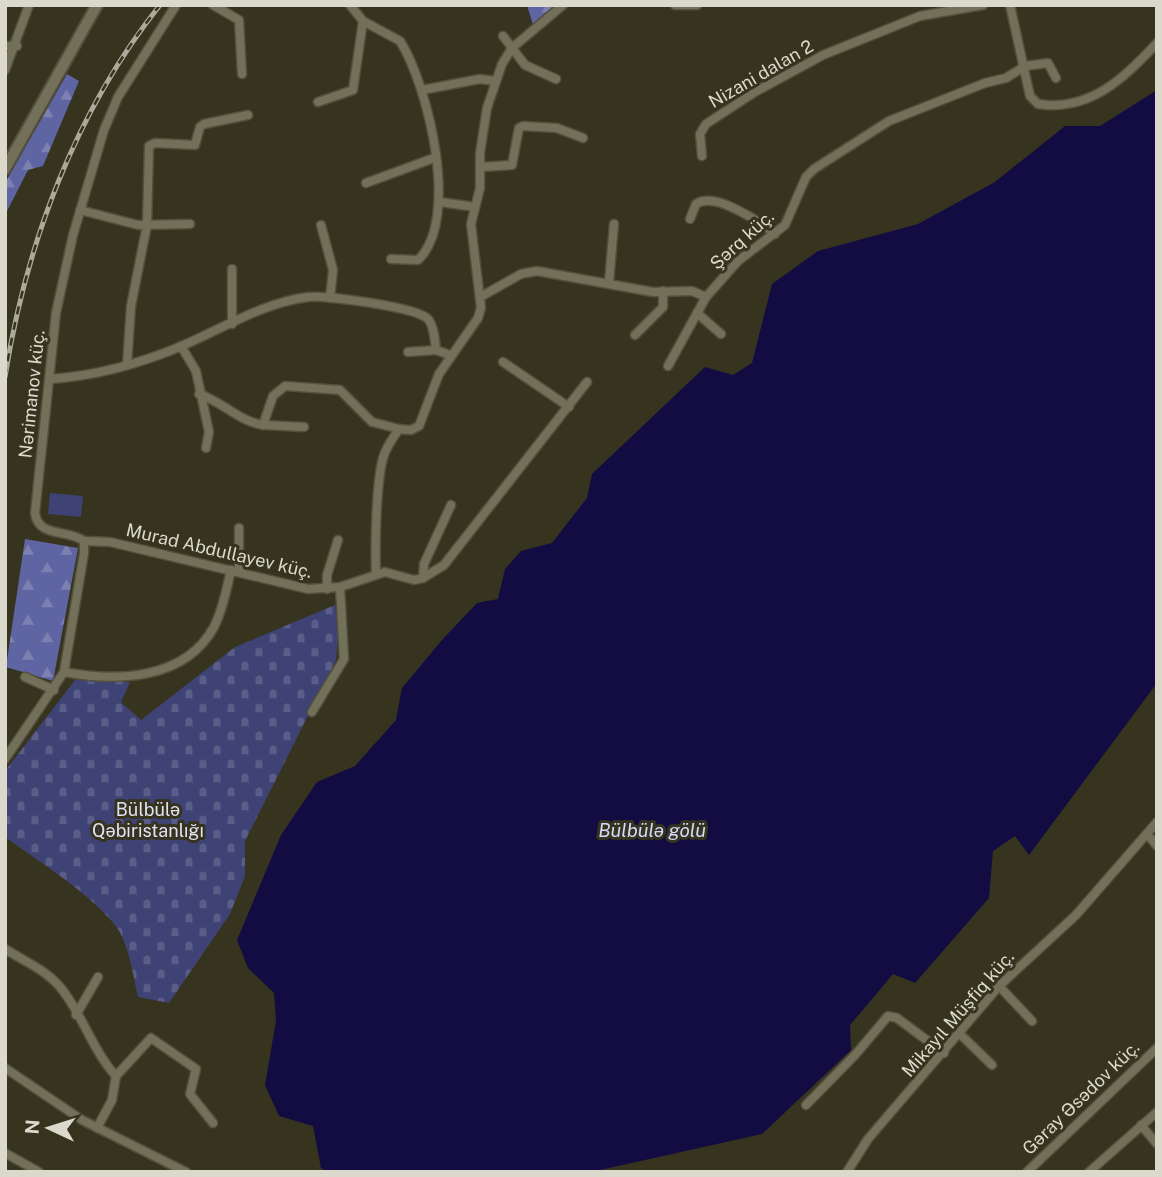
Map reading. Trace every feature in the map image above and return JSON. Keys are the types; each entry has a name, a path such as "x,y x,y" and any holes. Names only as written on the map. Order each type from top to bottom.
{"main road":[{"path":"5,169 9,153 97,5"}],"street":[{"path":"5,70 17,46 29,5"},
{"name":"Nərimanov küç.","path":"83,541 74,535 45,530 36,520 59,293 104,130 118,97 176,5"},
{"path":"213,5 239,20 242,74"},
{"path":"350,5 363,22 400,41 422,90 432,122 440,202 425,253 418,260 391,259"},
{"path":"263,425 273,396 285,386 295,385 340,390 372,422 399,429 411,430 419,426 439,374 478,318 482,296 472,244 481,167 482,131 496,81 512,48 563,5"},
{"path":"675,5 697,5"},
{"name":"Nizani dalan 2","path":"702,156 700,134 706,124 802,65 912,19 983,5"},
{"path":"1010,5 1031,96 1038,104 1049,106 1092,98 1116,85 1157,43"},
{"path":"318,102 353,90 363,22"},
{"path":"503,36 533,72 556,79"},
{"path":"5,46 17,46"},
{"path":"1025,66 1048,63 1056,78"},
{"name":"Şərq küç.","path":"668,366 706,297 738,261 785,225 806,177 814,169 889,121 985,83 1006,78 1025,66"},
{"path":"422,90 480,79 496,81"},
{"path":"127,365 131,306 147,225 151,144 195,145 200,127 204,124 248,115"},
{"path":"481,167 513,165 519,128 523,126 557,128 583,138"},
{"path":"366,183 434,159"},
{"path":"690,219 696,204 710,200 751,216 775,234"},
{"path":"440,202 475,207"},
{"path":"80,210 147,225 190,224"},
{"path":"609,282 614,224"},
{"path":"321,225 333,270 330,298"},
{"path":"232,269 232,324"},
{"path":"482,296 528,271 551,271 663,291 692,290 706,297"},
{"path":"635,335 663,307 663,291"},
{"path":"50,379 127,365 181,346 279,304 309,297 395,307 422,316 431,325 436,350"},
{"path":"697,313 721,334"},
{"path":"181,346 194,365 209,432 206,448"},
{"path":"408,352 436,350 450,355"},
{"path":"503,362 569,407"},
{"path":"423,578 444,565 466,541 499,493 587,382"},
{"path":"199,394 218,400 240,418 263,425 304,427"},
{"path":"376,573 382,467 386,450 399,429"},
{"path":"423,578 424,564 451,505"},
{"path":"64,672 129,677 168,667 201,645 214,628 235,571 239,528"},
{"path":"327,589 327,575 338,540"},
{"path":"5,759 64,672 83,541"},
{"name":"Murad Abdullayev küç.","path":"83,541 110,542 278,583 327,589 340,587 376,573 423,578"},
{"path":"312,712 344,659 340,587"},
{"path":"24,677 54,690"},
{"name":"Mikayıl Müşfiq küç.","path":"847,1172 868,1139 999,986 1076,915 1157,822"},
{"path":"1147,834 1157,846"},
{"path":"5,949 49,976 62,989 116,1076"},
{"path":"76,1015 98,976"},
{"path":"999,986 1032,1021"},
{"path":"806,1105 855,1055 888,1016 897,1018 944,1053"},
{"path":"960,1034 992,1065"},
{"path":"97,1128 111,1100 116,1076 150,1038 195,1069 190,1094 213,1123"},
{"name":"Gəray Əsədov küç.","path":"1027,1172 1156,1049"},
{"path":"5,1068 97,1128 186,1172"},
{"path":"1089,1172 1157,1112"},
{"path":"1141,1125 1157,1144"},
{"path":"5,1153 39,1172"}],"green space":[{"path":"527,5 556,5 533,25"},
{"path":"67,74 79,81 43,166 28,170 5,215 5,183"},
{"path":"50,493 83,496 81,517 48,514"},
{"path":"25,539 78,548 53,681 6,667"},
{"name":"Bülbülə Qəbiristanlığı","path":"335,605 339,627 336,660 245,841 245,876 230,914 169,1003 138,997 127,950 115,925 77,889 5,837 5,771 75,680 130,682 121,702 141,720 235,647"}],"water":[{"name":"Bülbülə gölü","path":"1157,90 1157,683 1029,855 1015,836 993,851 989,898 915,983 893,974 850,1025 851,1050 762,1134 591,1172 328,1172 321,1168 313,1126 279,1116 265,1085 276,1021 274,993 248,968 237,940 281,835 317,782 355,766 396,720 402,688 477,603 498,599 505,569 521,551 552,543 587,498 592,474 705,367 733,375 752,363 772,284 818,251 918,224 995,182 1065,126 1100,126"}],"railway":[{"path":"5,377 26,278 58,181 103,90 160,5"}]}
